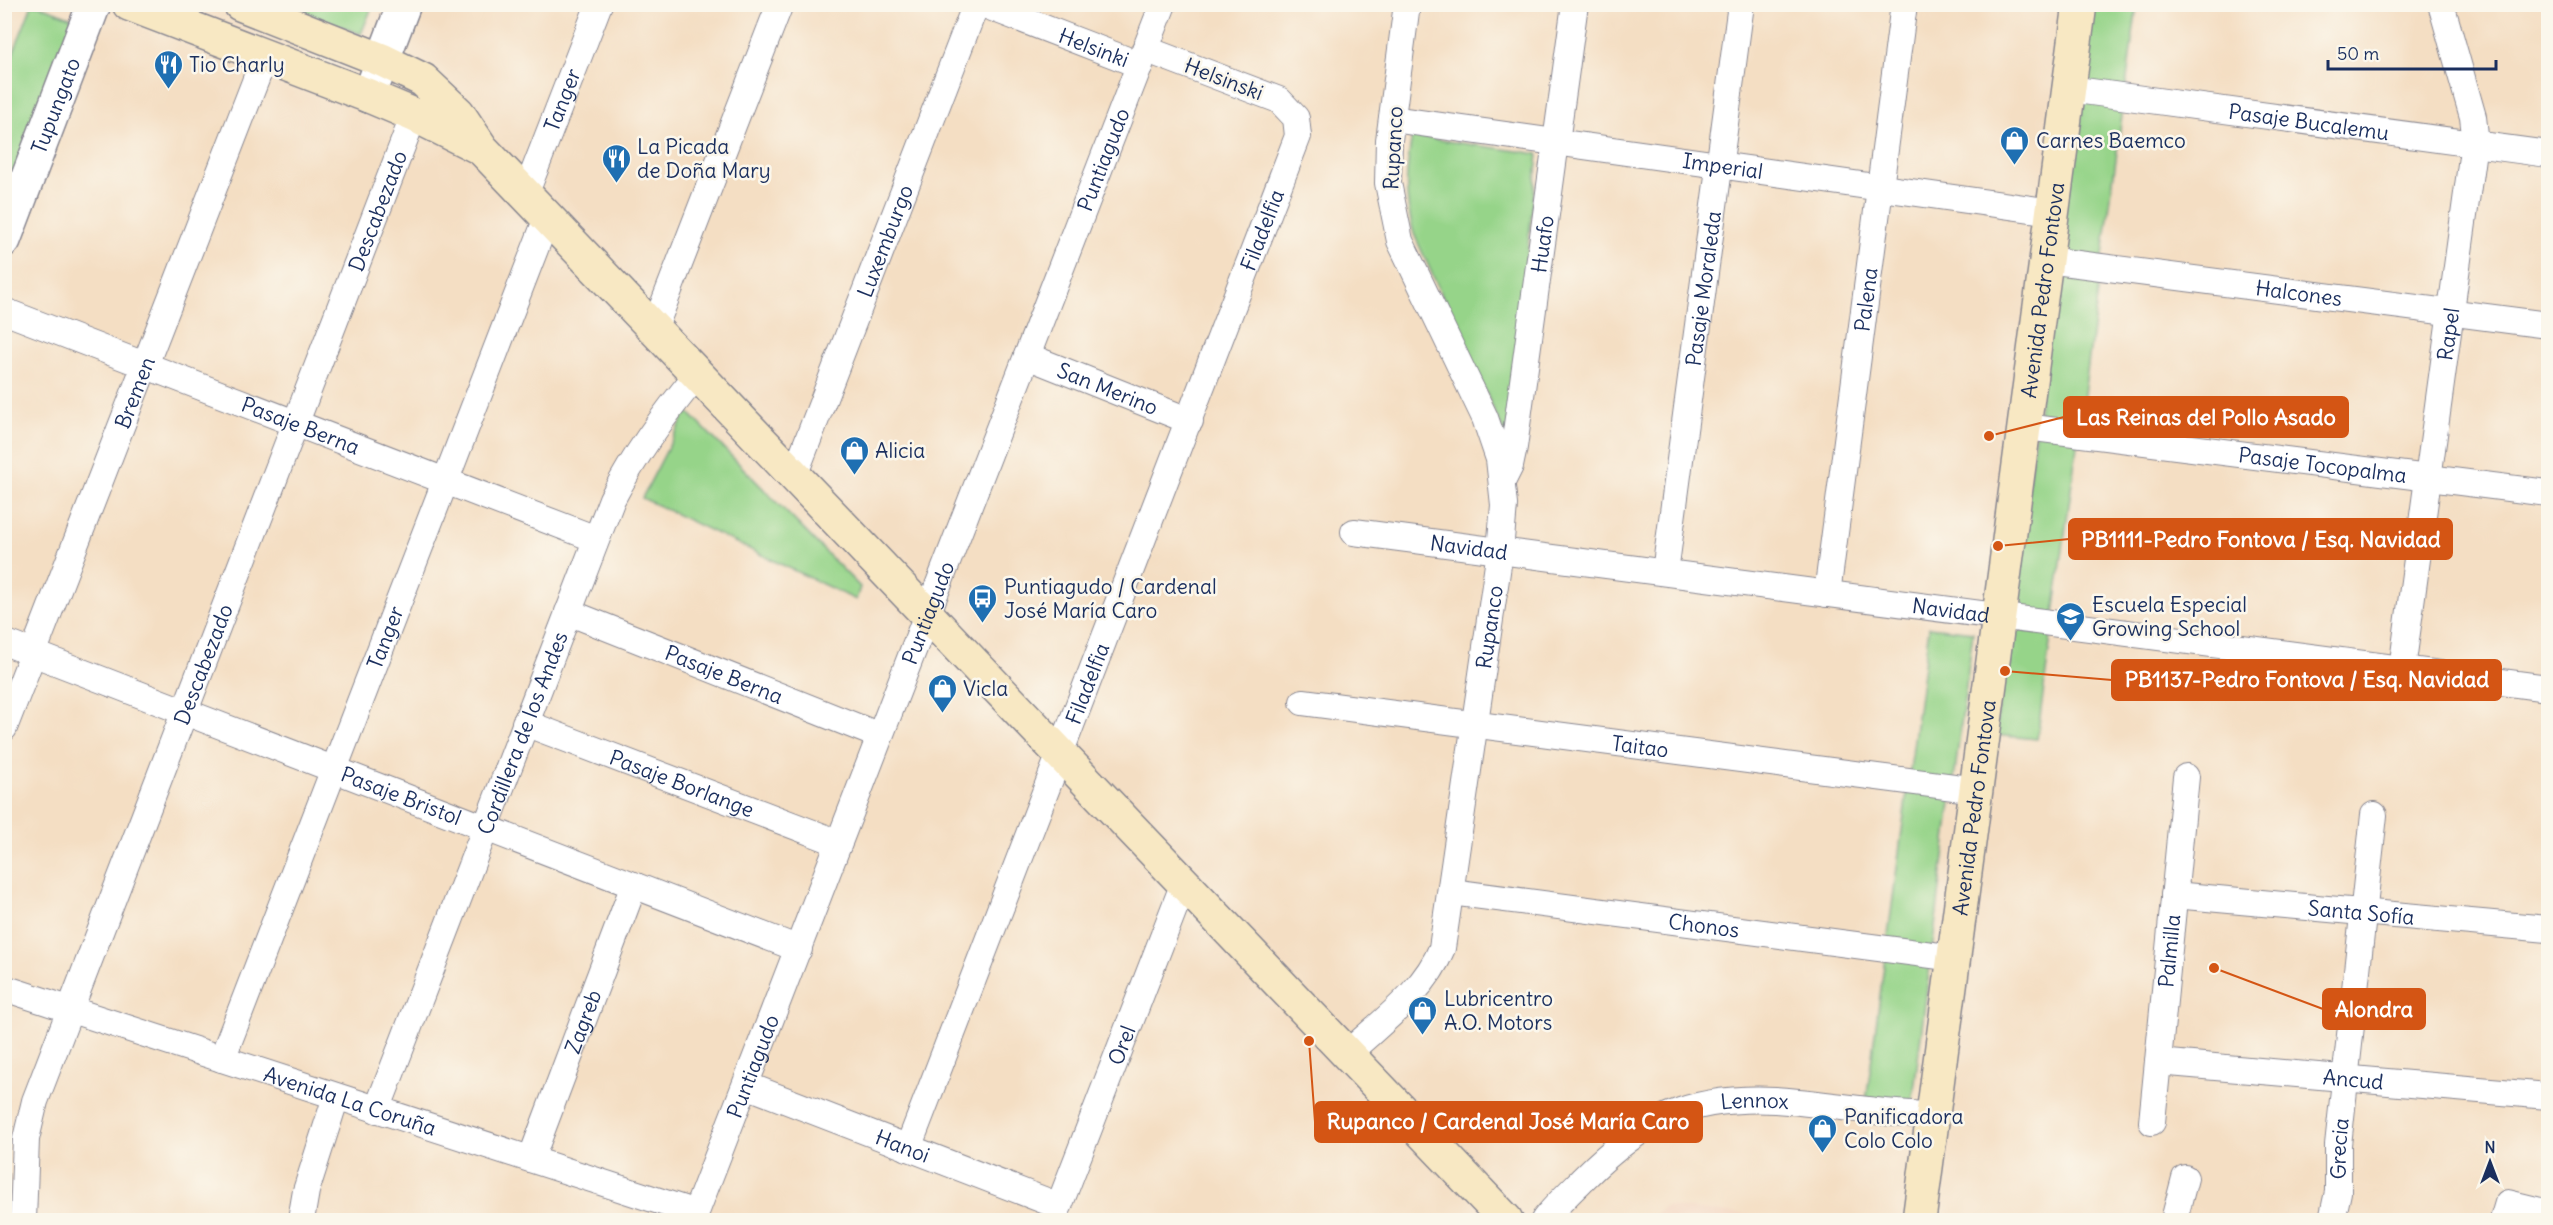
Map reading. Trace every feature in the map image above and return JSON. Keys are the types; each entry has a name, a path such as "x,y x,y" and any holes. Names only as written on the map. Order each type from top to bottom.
{"main road":[{"path":"129,4 369,96 414,115 482,149"},
{"path":"240,4 382,60 423,80 438,92 458,113 482,149 525,195 1506,1221"},
{"name":"Avenida Pedro Fontova","path":"1919,1221 2080,4"}],"street":[{"name":"Tupungato","path":"4,240 94,4"},
{"path":"369,96 404,4"},
{"name":"Tanger","path":"525,195 599,4"},
{"path":"654,329 780,4"},
{"name":"Luxemburgo","path":"794,476 976,4"},
{"name":"Helsinki","path":"982,4 1142,57"},
{"name":"Puntiagudo","path":"695,1217 1163,4"},
{"name":"Rupanco","path":"1347,1054 1429,974 1442,948 1500,551 1504,505 1499,459 1485,418 1400,241 1390,203 1388,162 1407,4"},
{"name":"Huafo","path":"1503,480 1512,457 1575,4"},
{"name":"Pasaje Moraleda","path":"1665,572 1741,4"},
{"name":"Palena","path":"1827,594 1904,4"},
{"name":"Rapel","path":"2402,669 2474,144 2473,117 2441,4"},
{"name":"Bremen","path":"4,728 265,56"},
{"name":"Helsinski","path":"1142,57 1279,100 1296,118"},
{"name":"Pasaje Bucalemu","path":"2069,89 2548,154"},
{"name":"Descabezado","path":"23,1221 25,1157 29,1122 35,1101 414,115"},
{"name":"Filadelfia","path":"908,1148 1296,146 1298,136 1296,118"},
{"name":"Imperial","path":"1392,119 2053,212"},
{"name":"Tanger","path":"222,1059 547,218"},
{"name":"Halcones","path":"2047,260 2548,325"},
{"name":"Pasaje Berna","path":"4,311 596,539"},
{"name":"San Merino","path":"1027,356 1190,421"},
{"name":"Cordillera de los Andes","path":"376,1110 596,539 631,464 653,430 697,375"},
{"name":"Pasaje Tocopalma","path":"2025,427 2548,493"},
{"name":"Navidad","path":"1354,532 2548,688"},
{"name":"Pasaje Berna","path":"568,612 880,736"},
{"name":"Pasaje Bristol","path":"4,642 799,949"},
{"name":"Taitao","path":"1303,702 1977,790"},
{"name":"Pasaje Borlange","path":"525,723 839,843"},
{"name":"Palmilla","path":"2152,1122 2186,777"},
{"name":"Grecia","path":"2332,1221 2338,1192 2338,1145 2374,815"},
{"name":"Orel","path":"1059,1206 1184,883"},
{"name":"Zagreb","path":"531,1159 634,885"},
{"name":"Chonos","path":"1451,891 1955,957"},
{"name":"Santa Sofía","path":"2174,895 2548,929"},
{"name":"Avenida La Coruña","path":"4,988 531,1159 695,1217"},
{"name":"Ancud","path":"2158,1062 2548,1096"},
{"name":"Hanoi","path":"746,1085 1059,1206"},
{"path":"301,1221 308,1184 336,1097"},
{"name":"Lennox","path":"1544,1221 1608,1155 1641,1129 1669,1114 1699,1104 1726,1100 1776,1100 1902,1115 1934,1115"},
{"path":"2174,1221 2185,1178"},
{"path":"2506,1212 2548,1213"}],"shaded area":[{"path":"1665,1206 1797,1220 1650,1220"}],"green space":[{"path":"32,5 38,5 75,19 5,202 5,74"},
{"path":"286,5 373,5 361,34"},
{"path":"2092,5 2137,5 2037,739 1995,735"},
{"path":"1412,136 1538,154 1507,439 1414,234 1408,208 1407,185"},
{"path":"687,411 860,587 856,600 642,498"},
{"path":"1929,627 1973,632 1912,1105 1866,1101"}],"place":[{"name":"Tio Charly","path":"168,90"},
{"name":"Carnes Baemco","path":"2015,166"},
{"name":"La Picada de Doña Mary","path":"616,184"},
{"name":"Las Reinas del Pollo Asado","path":"1989,436"},
{"name":"Alicia","path":"854,476"},
{"name":"PB1111-Pedro Fontova / Esq. Navidad","path":"1998,546"},
{"name":"Puntiagudo / Cardenal José María Caro","path":"983,624"},
{"name":"Escuela Especial Growing School","path":"2071,642"},
{"name":"PB1137-Pedro Fontova / Esq. Navidad","path":"2005,671"},
{"name":"Vicla","path":"942,714"},
{"name":"Alondra","path":"2214,968"},
{"name":"Lubricentro A.O. Motors","path":"1423,1036"},
{"name":"Rupanco / Cardenal José María Caro","path":"1309,1041"},
{"name":"Panificadora Colo Colo","path":"1823,1154"}]}
